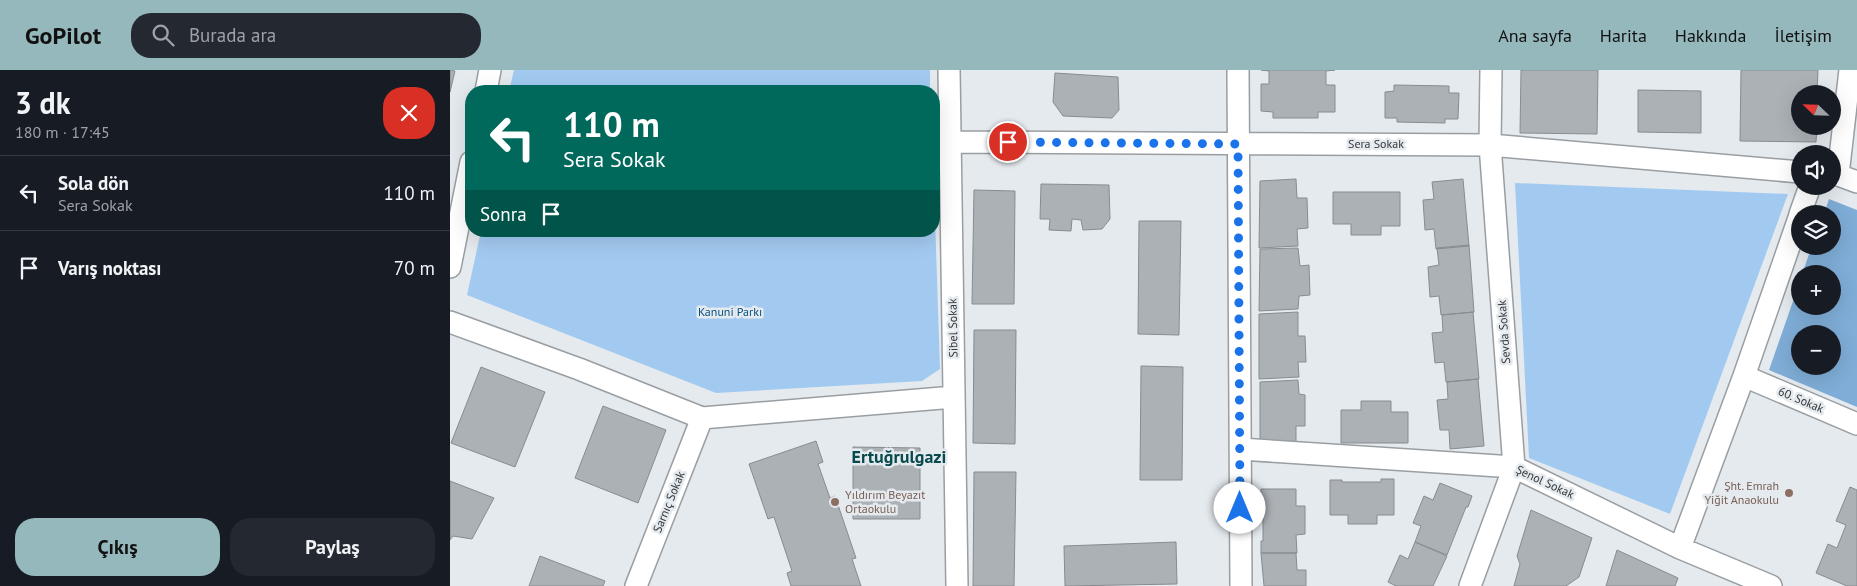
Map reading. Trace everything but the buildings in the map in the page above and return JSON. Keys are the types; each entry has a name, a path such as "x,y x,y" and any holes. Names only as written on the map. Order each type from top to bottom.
{"street":[{"path":"487,85 490,70"},
{"name":"Sibel Sokak","path":"949,70 957,586"},
{"path":"1238,70 1241,586"},
{"name":"Sevda Sokak","path":"1470,586 1514,467 1490,145 1491,70"},
{"path":"1843,177 1850,70"},
{"name":"Sera Sokak","path":"950,142 1490,145 1791,171"},
{"path":"450,267 465,192"},
{"path":"1680,548 1744,376 1791,240"},
{"path":"450,322 579,369 702,418 954,396"},
{"name":"60. Sokak","path":"1744,376 1857,424"},
{"name":"Sarnıç Sokak","path":"636,586 702,418"},
{"name":"Şenol Sokak","path":"1240,448 1514,467 1680,548 1771,586"}],"green space":[{"path":"514,70 930,70 930,85 510,85"},
{"path":"1515,183 1788,194 1670,514 1529,458"},
{"name":"Kanuni Parkı","path":"480,237 936,237 940,369 922,381 716,393 467,295"}],"shaded area":[{"path":"1829,199 1857,210 1857,407 1769,370 1791,307 1791,315 1841,315 1841,265 1805,265 1809,255 1841,255 1841,205 1827,205"}],"place":[{"name":"Şht. Emrah Yiğit Anaokulu","path":"1789,493"},
{"name":"Yıldırım Beyazıt Ortaokulu","path":"835,502"}],"district":[{"name":"Ertuğrulgazi","path":"899,457"}],"route":[{"path":"1008,142 1238,144 1240,508"}]}
